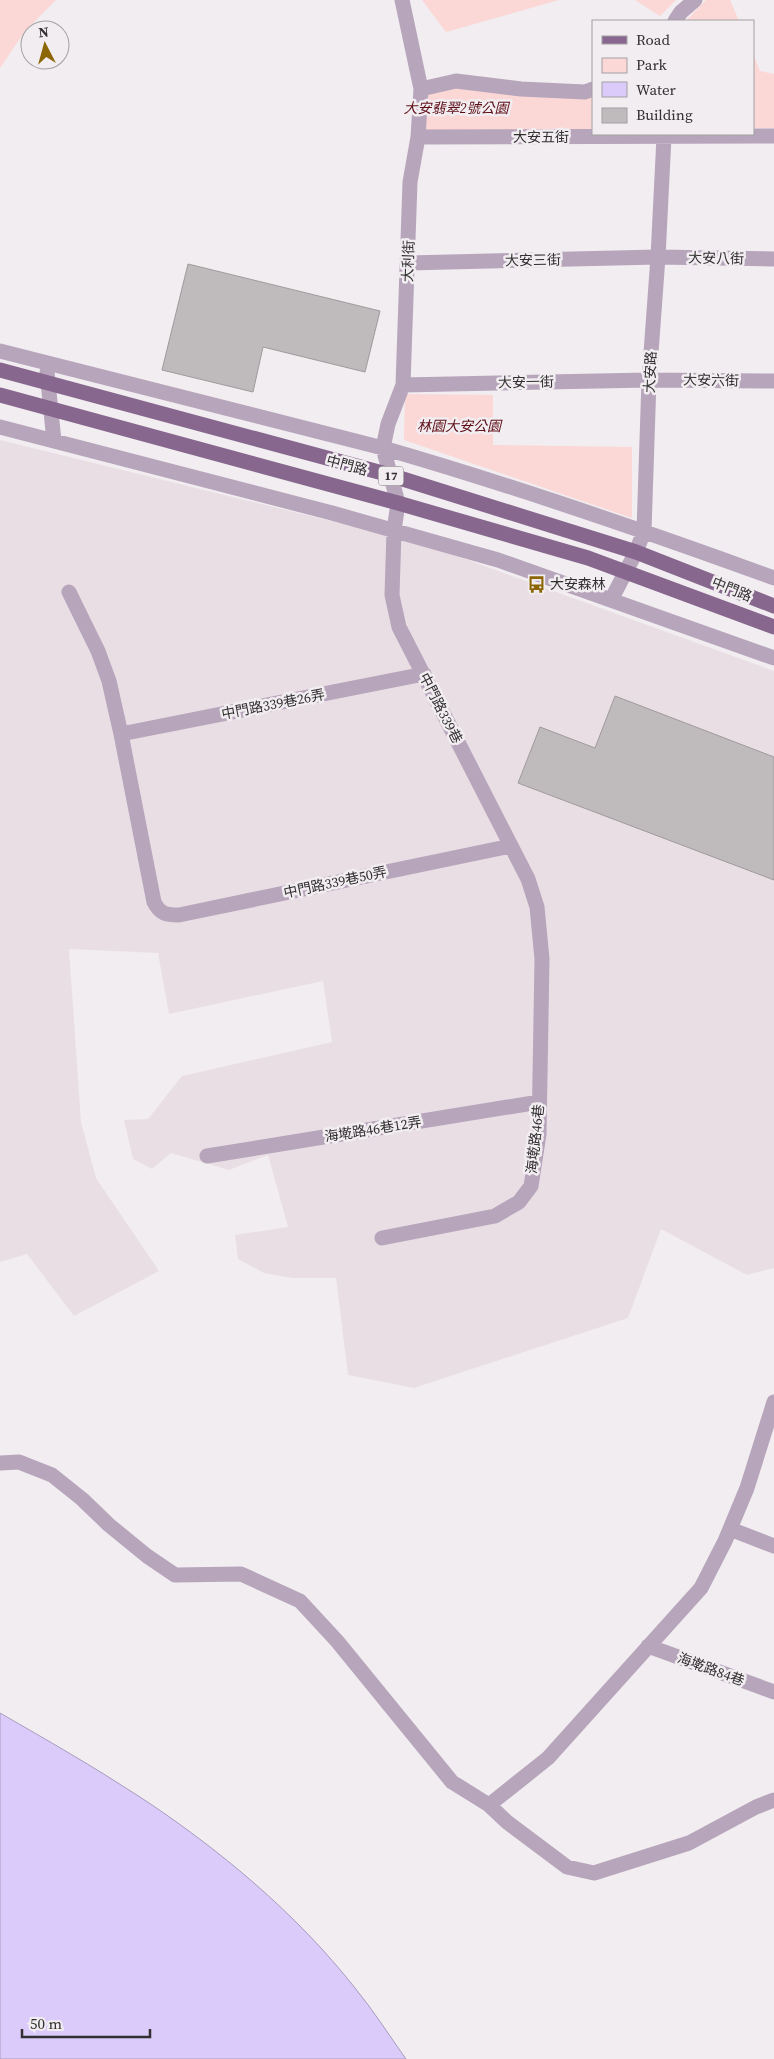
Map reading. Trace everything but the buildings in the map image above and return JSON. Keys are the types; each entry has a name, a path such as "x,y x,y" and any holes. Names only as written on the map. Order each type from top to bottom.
{"main road":[{"name":"中門路","path":"0,370 390,475 636,552 774,606"},
{"name":"中門路","path":"0,395 398,503 588,558 774,627"}],"street":[{"name":"大利街","path":"383,448 388,424 403,385 410,182 418,137 421,89 402,0"},
{"path":"676,20 694,0"},
{"path":"421,89 456,81 585,92 592,89"},
{"name":"大安五街","path":"418,137 774,136"},
{"name":"大安路","path":"611,600 636,552 644,531 649,380 664,137"},
{"name":"大安八街","path":"658,258 774,259"},
{"name":"大安三街","path":"408,263 658,258"},
{"name":"中門路","path":"0,351 383,448 442,465 644,531 774,578"},
{"path":"46,363 54,441"},
{"name":"大安六街","path":"649,380 774,381"},
{"name":"大安一街","path":"403,385 649,380"},
{"path":"0,427 394,530 498,560 774,658"},
{"name":"中門路339巷","path":"383,448 398,503 394,530 392,595 399,627 528,879 537,907 542,959"},
{"path":"69,592 98,651 109,681 121,734"},
{"name":"中門路339巷26弄","path":"121,734 424,674"},
{"name":"中門路339巷50弄","path":"121,734 154,902 158,911 166,915 179,915 511,846"},
{"name":"海墘路46巷","path":"382,1238 495,1216 519,1202 531,1186 539,1134 542,959"},
{"name":"海墘路46巷12弄","path":"206,1156 539,1102"},
{"path":"489,1805 548,1758 701,1588 730,1529 747,1488 770,1429 774,1402"},
{"path":"0,1463 19,1462 52,1475 82,1499 109,1525 175,1576 241,1574 300,1602 337,1641 452,1782 489,1805 507,1822 567,1867 594,1873 689,1843 756,1807 774,1800"},
{"path":"730,1529 774,1546"},
{"name":"海墘路84巷","path":"648,1646 774,1692"}],"shaded area":[{"path":"0,440 421,543 774,671 774,1268 747,1275 661,1229 628,1318 414,1388 348,1375 336,1278 292,1278 264,1273 238,1259 235,1235 288,1227 268,1155 229,1170 171,1153 152,1169 133,1159 124,1120 148,1119 182,1076 332,1042 323,981 169,1014 158,953 69,949 81,1122 96,1178 159,1271 74,1316 27,1254 0,1262"}],"green space":[{"path":"0,0 56,0 36,20 20,20 20,38 0,68"},
{"path":"422,0 559,0 446,32"},
{"path":"635,0 676,0 660,16"},
{"path":"706,0 730,0 739,20 687,20"},
{"path":"754,56 760,71 774,74 774,128 754,128"},
{"name":"大安翡翠2號公園","path":"458,84 592,94 592,129 425,131 427,92"},
{"name":"林園大安公園","path":"405,394 493,395 493,445 632,447 632,518 404,440"}],"water":[{"path":"0,1713 88,1764 170,1817 255,1884 282,1908 332,1960 368,2005 406,2059 0,2059"}],"place":[{"name":"大安森林","path":"536,584"}]}
